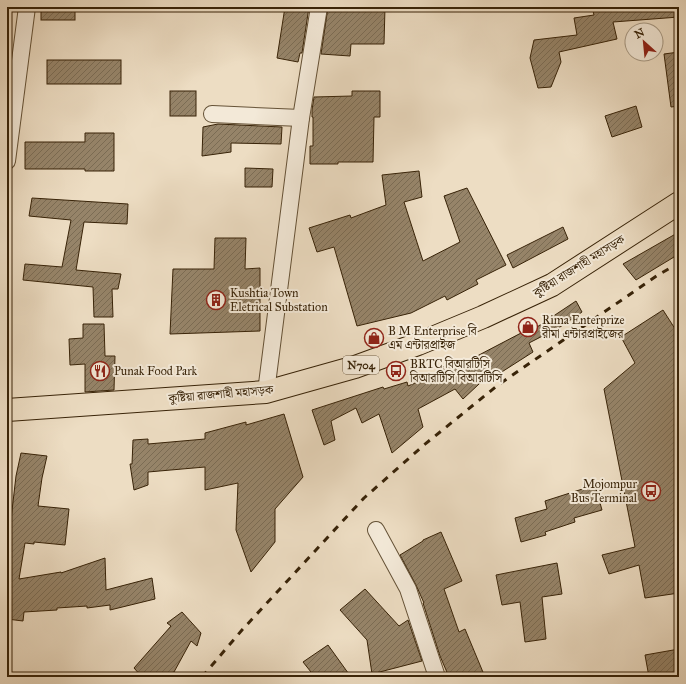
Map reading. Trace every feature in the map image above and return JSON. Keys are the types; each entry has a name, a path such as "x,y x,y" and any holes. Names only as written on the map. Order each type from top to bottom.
{"highway":[{"name":"কুষ্টিয়া রাজশাহী মহাসড়ক","path":"7,410 266,392 355,367 418,344 529,297 552,285 679,203"}],"street":[{"path":"7,161 27,7"},
{"path":"266,392 301,118 320,7"},
{"path":"212,114 301,118"},
{"path":"376,530 408,589 437,677"}],"building":[{"path":"41,7 75,7 75,20 41,20"},
{"path":"285,7 309,7 302,53 300,53 298,62 277,58"},
{"path":"328,7 385,7 384,44 351,44 350,56 321,54"},
{"path":"592,7 617,7 617,9 679,7 679,17 613,22 617,39 559,52 561,62 551,87 538,88 530,58 534,40 577,35 574,18 594,15"},
{"path":"679,52 679,106 671,107 664,54"},
{"path":"47,60 121,60 121,84 47,84"},
{"path":"170,91 196,91 196,116 170,116"},
{"path":"352,91 380,91 380,117 374,117 373,162 310,164 310,146 313,146 312,110 314,97 352,96"},
{"path":"636,106 642,127 612,137 605,116"},
{"path":"218,124 282,127 281,144 231,143 231,152 202,156 203,127"},
{"path":"85,133 114,133 114,171 85,171 85,169 25,169 25,142 85,142"},
{"path":"245,168 273,169 272,187 245,187"},
{"path":"419,171 422,197 404,202 423,261 460,242 444,196 467,188 506,265 476,280 478,284 447,300 445,296 411,313 357,326 334,247 317,252 309,228 350,215 351,218 386,205 382,175"},
{"path":"32,198 128,204 127,224 84,222 76,270 121,274 118,289 112,289 113,317 94,317 93,287 23,280 25,264 62,267 71,220 29,216"},
{"path":"563,227 568,239 513,268 507,255"},
{"path":"679,232 679,254 636,280 623,264"},
{"name":"Kushtia Town Eletrical Substation","path":"215,238 246,238 245,269 260,268 260,331 170,334 173,269 214,269"},
{"path":"576,301 582,312 560,327 529,343 533,352 497,375 494,370 463,399 455,389 418,409 423,427 392,453 379,414 362,423 356,408 331,421 335,440 324,445 312,410 383,387 384,389 407,382 408,386 439,373 440,368 457,362 459,368 479,355 523,332 525,335"},
{"name":"Mojompur Bus Terminal","path":"663,310 679,335 679,593 645,598 639,565 609,574 602,555 635,547 604,389 635,363 621,337"},
{"path":"83,324 104,324 105,356 115,356 114,390 85,392 85,364 70,365 69,339 83,338"},
{"path":"284,414 303,477 275,509 275,542 251,572 236,530 238,483 205,490 205,467 148,472 148,485 134,490 130,464 132,464 133,440 148,439 148,444 205,439 205,433 246,422 246,425"},
{"path":"21,453 47,456 38,506 69,509 65,545 34,542 34,544 25,543 19,579 61,573 105,558 106,590 152,578 155,599 110,610 110,605 87,608 87,606 57,608 57,610 24,612 23,621 7,619 7,554 16,476"},
{"path":"595,485 602,510 574,518 575,522 545,532 546,535 521,542 515,518 547,509 545,501"},
{"path":"441,532 462,581 444,589 459,632 465,629 485,677 449,677 440,656 424,603 400,555 423,540"},
{"path":"557,563 562,594 542,597 546,639 525,642 520,602 502,605 496,575"},
{"path":"365,589 399,626 408,620 422,661 372,674 367,640 340,610"},
{"path":"182,612 201,633 197,646 191,641 174,672 156,677 142,677 134,668 171,626 167,623"},
{"path":"328,645 351,677 315,677 303,662"},
{"path":"679,649 679,677 649,677 645,655"}],"railway":[{"path":"202,677 242,630 364,498 424,445 498,385 658,275 679,263"}],"place":[{"name":"Kushtia Town Eletrical Substation","path":"216,300"},
{"name":"Rima Enterprize রীমা এন্টারপ্রাইজের","path":"528,327"},
{"name":"B M Enterprise বি এম এন্টারপ্রাইজ","path":"374,338"},
{"name":"Punak Food Park","path":"100,371"},
{"name":"BRTC বিআরটিসি বিআরটিসি বিআরটিসি","path":"396,371"},
{"name":"Mojompur Bus Terminal","path":"651,491"}]}
